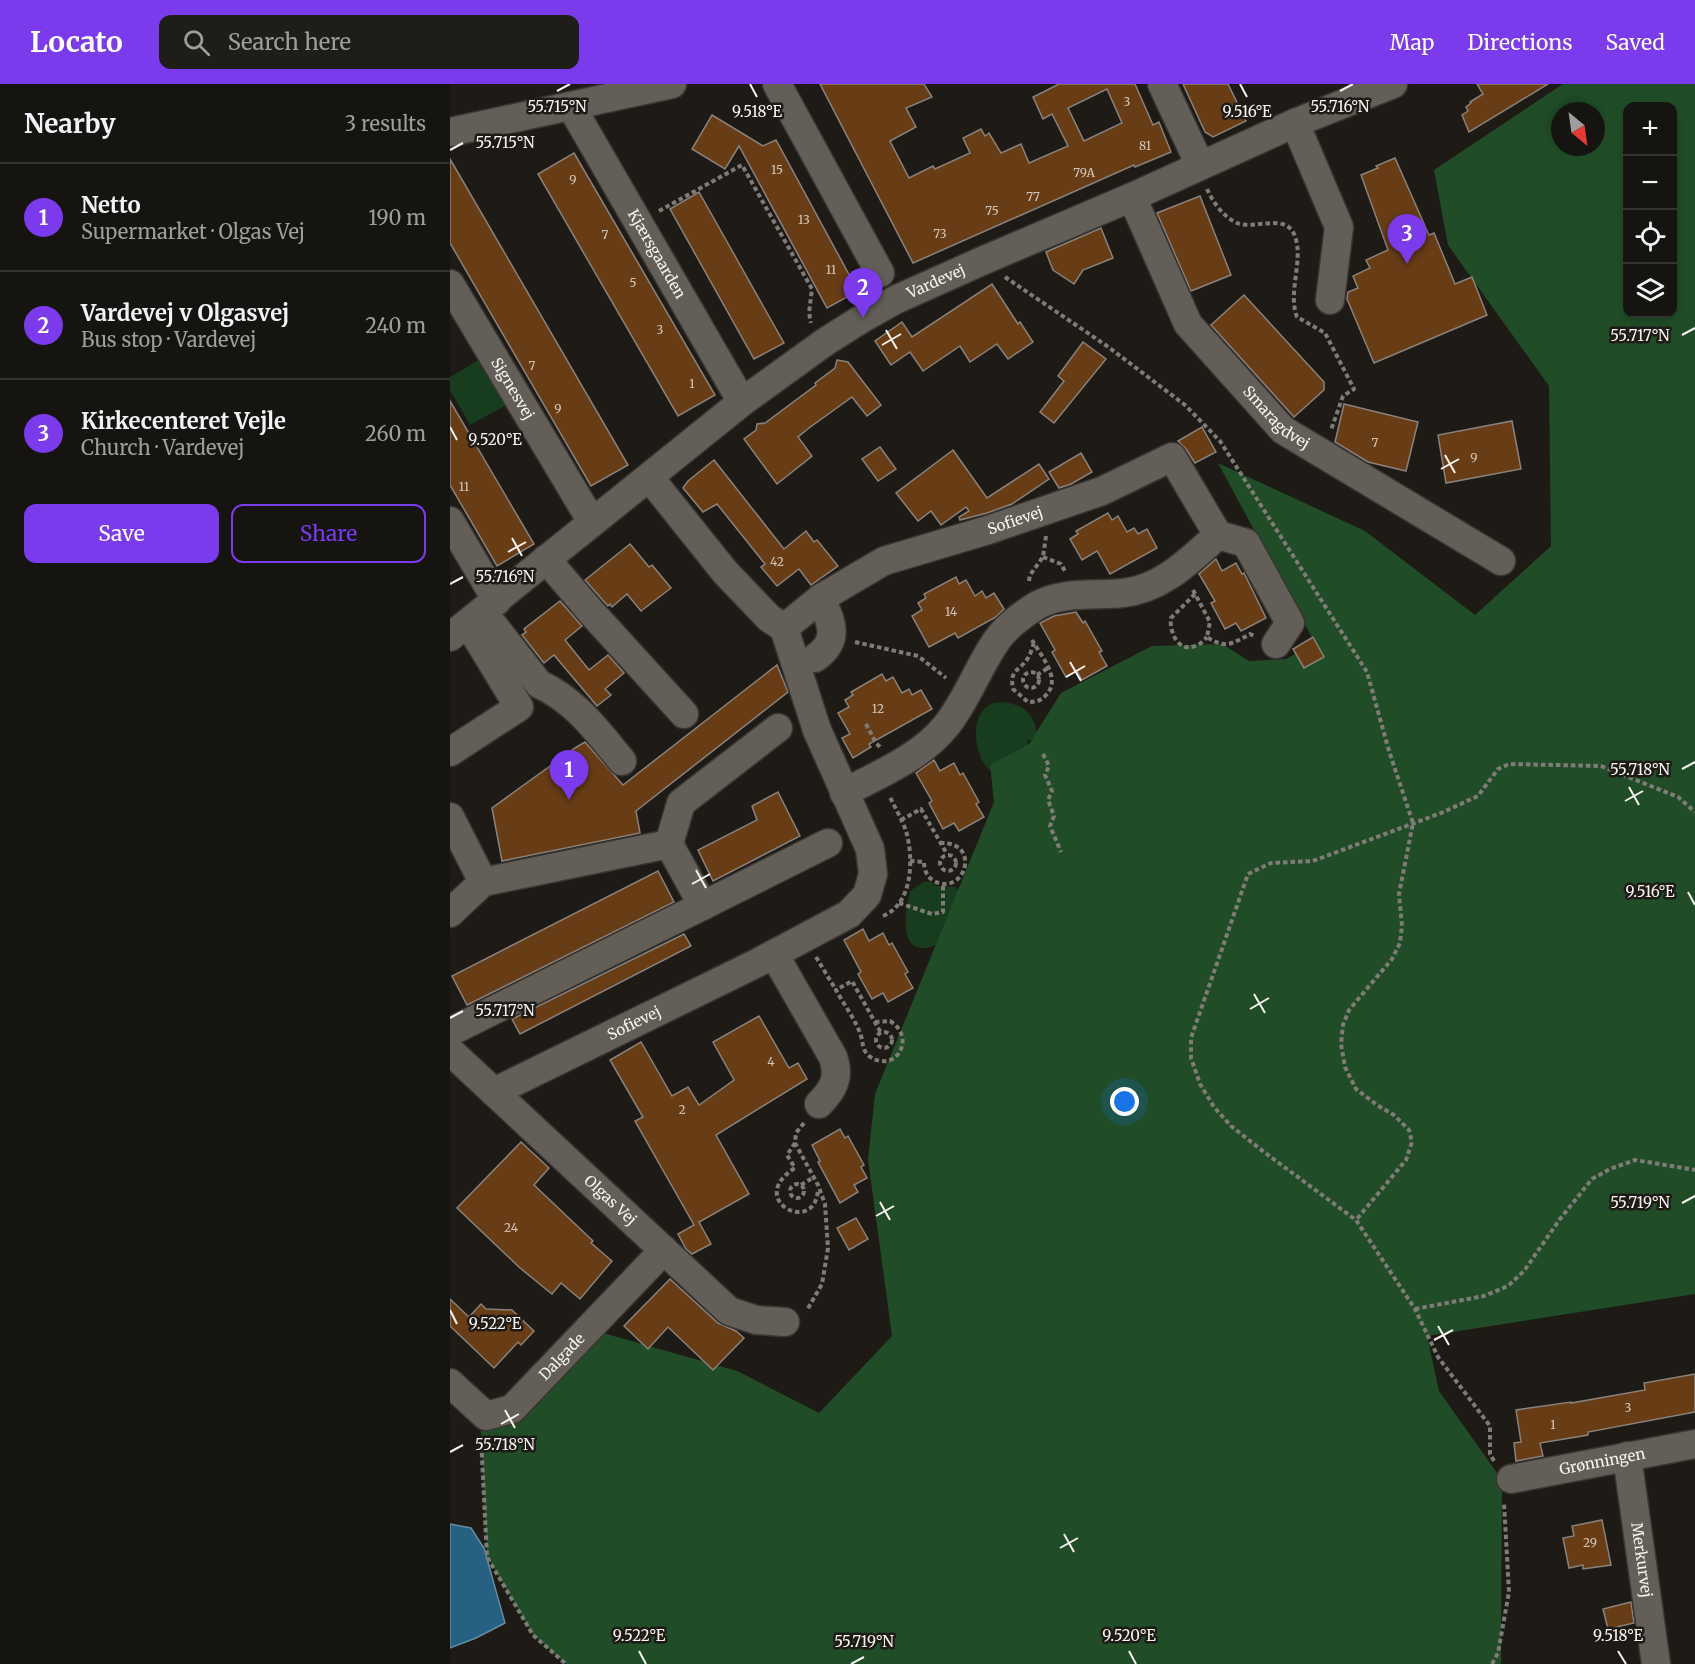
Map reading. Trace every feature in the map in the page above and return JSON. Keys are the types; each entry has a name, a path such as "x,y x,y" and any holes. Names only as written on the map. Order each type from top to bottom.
{"street":[{"path":"450,132 672,84"},
{"path":"777,84 880,273"},
{"path":"1162,84 1200,165"},
{"name":"Vardevej","path":"474,618 742,402 825,342 895,300 1295,123 1393,84"},
{"name":"Kjærsgaarden","path":"571,106 742,402"},
{"path":"1295,123 1340,227 1330,300"},
{"name":"Smaragdvej","path":"1132,197 1188,324 1283,430 1501,561"},
{"name":"Signesvej","path":"450,284 592,522"},
{"name":"Sofievej","path":"494,1092 805,938 849,914 867,895 873,874 870,849 817,730 784,628 821,598 884,561 1102,491 1172,457 1218,535"},
{"path":"649,477 725,572 769,618 784,628"},
{"path":"450,520 474,618 519,707 450,752"},
{"path":"844,793 925,747 944,728 973,684 997,639 1030,611 1067,596 1125,593 1153,585 1181,568 1218,535 1246,543 1290,623 1276,645"},
{"path":"546,559 684,714"},
{"path":"821,598 830,621 823,647"},
{"path":"474,618 540,684 549,688 585,715 622,761"},
{"path":"703,906 669,844 681,803 778,728"},
{"path":"450,817 483,882"},
{"path":"450,1032 828,843"},
{"path":"450,913 483,882 669,844"},
{"path":"774,954 833,1057 837,1070 833,1087 819,1104"},
{"name":"Olgas Vej","path":"450,1051 729,1311 756,1320 785,1322"},
{"name":"Dalgade","path":"470,1412 512,1409 664,1250"},
{"path":"450,1383 470,1412"},
{"name":"Grønningen","path":"1503,1480 1695,1444"},
{"name":"Merkurvej","path":"1627,1456 1656,1664"}],"path":[{"path":"638,223 742,165 812,289 809,320 825,342"},
{"path":"1200,165 1213,201 1223,213 1237,223 1284,224 1293,231 1297,244 1293,306 1297,317 1325,333 1354,389 1343,396 1322,453"},
{"path":"1034,643 1028,659 1017,668 1012,676 1012,689 1028,702 1041,699 1053,685 1052,674 1034,643 1029,585 1030,575 1043,557 1045,538 1050,525 1049,509"},
{"path":"1181,568 1195,594 1210,622 1207,637 1197,646 1186,647 1178,643 1170,625 1171,618 1195,594"},
{"path":"1207,637 1218,644 1228,645 1250,634 1276,645"},
{"path":"823,647 918,656 945,678 973,684"},
{"path":"1037,675 1048,668"},
{"path":"1030,672 1037,675 1039,682 1036,687 1026,686 1024,679 1026,675 1030,672"},
{"path":"1043,754 1049,766 1045,775 1052,791 1048,800 1054,816 1050,826 1060,852"},
{"path":"1491,1664 1498,1653 1509,1592 1503,1480 1490,1454 1490,1426 1438,1357 1415,1309 1356,1220 1239,1132 1214,1107 1200,1084 1191,1058 1191,1038 1248,874 1270,863 1313,861 1441,813 1478,796 1498,769 1509,764 1601,766 1678,797 1695,812"},
{"path":"941,843 956,846 964,856 966,863 961,876 956,881 943,884 930,879 926,874 924,862 910,861 907,838 901,820 921,809 947,854 954,858 955,868 948,871 942,870 939,864 940,858 947,854"},
{"path":"1356,1220 1406,1160 1412,1142 1408,1130 1394,1115 1356,1089 1345,1067 1341,1044 1343,1025 1349,1010 1392,958 1400,943 1402,926 1399,894 1413,823"},
{"path":"899,903 932,914 943,912 943,884"},
{"path":"805,938 861,1035 863,1048 867,1054 878,1061 892,1059 904,1043 901,1030 890,1021 874,1022"},
{"path":"836,990 852,981 881,1033"},
{"path":"881,1033 890,1036 891,1044 887,1047 882,1048 877,1043 877,1036 881,1033"},
{"path":"818,1185 818,1198 804,1212 795,1213 786,1209 776,1195 776,1188 782,1177 795,1168 787,1155 795,1143 796,1132 819,1104"},
{"path":"785,1322 807,1311 822,1284 828,1248 825,1204 818,1185 795,1143"},
{"path":"1415,1309 1484,1296 1508,1286 1524,1271 1560,1219 1592,1179 1611,1169 1635,1160 1695,1170"},
{"path":"801,1185 814,1178"},
{"path":"470,1412 480,1417 487,1557 533,1635 566,1664"}],"green space":[{"path":"1563,84 1695,84 1695,1294 1427,1336 1439,1391 1502,1480 1501,1664 566,1664 533,1635 487,1557 480,1417 589,1329 737,1371 819,1413 892,1336 868,1159 875,1094 994,802 990,765 1029,744 1061,693 1152,646 1222,644 1249,661 1286,659 1315,643 1218,463 1365,531 1475,615 1551,546 1549,386 1448,245 1434,170"},
{"path":"482,358 510,403 470,425 450,390 450,377"},
{"path":"1005,702 1020,707 1029,714 1033,719 1038,740 1028,740 1026,754 991,771 985,765 977,747 976,727 984,710 993,703"},
{"path":"923,882 931,882 937,886 956,887 964,900 944,942 925,948 916,947 910,942 906,926 910,891"}],"water":[{"path":"450,1524 471,1528 484,1548 505,1623 450,1648"}],"building":[{"path":"820,84 924,84 932,97 906,108 916,127 890,141 909,178 933,166 935,169 970,153 963,138 981,129 985,136 989,133 1001,153 1021,144 1029,163 1068,146 1052,114 1043,119 1033,97 1059,84 1135,84 1153,125 1159,122 1171,152 1135,167 1134,165 913,263","holes":["1107,89 1122,123 1084,141 1068,108"]},
{"path":"1183,84 1228,84 1246,121 1213,137 1205,132"},
{"path":"1477,84 1548,84 1469,132 1462,115 1468,111 1466,107 1470,102 1483,94"},
{"path":"712,115 763,146 776,140 858,291 827,308 739,146 725,169 692,149"},
{"path":"574,153 715,395 678,416 538,174"},
{"path":"1395,158 1429,235 1434,233 1455,284 1472,277 1487,315 1374,363 1347,299 1348,292 1358,288 1353,276 1370,268 1366,260 1388,250 1361,175"},
{"path":"450,159 628,465 591,486 450,243"},
{"path":"699,192 784,343 754,359 670,209"},
{"path":"1200,196 1231,275 1191,291 1157,213"},
{"path":"1101,228 1113,258 1083,270 1074,284 1053,270 1046,252"},
{"path":"992,284 1018,324 1020,322 1033,342 1008,359 997,344 970,362 960,346 923,371 910,352 891,365 875,341 902,322 912,337"},
{"path":"1244,295 1324,382 1324,390 1294,417 1211,325"},
{"path":"1083,342 1106,359 1054,423 1040,412 1064,381 1058,376"},
{"path":"837,360 848,362 881,405 867,416 852,397 809,428 798,437 812,456 777,484 744,439 756,430 757,424 765,423 816,385 815,383 835,368"},
{"path":"450,401 534,544 497,566 450,485"},
{"path":"1344,404 1418,422 1406,471 1368,462 1335,442"},
{"path":"1512,421 1521,469 1446,483 1438,435"},
{"path":"1202,427 1216,452 1195,463 1178,441"},
{"path":"880,447 896,469 878,481 862,459"},
{"path":"953,450 987,498 1039,464 1049,479 1012,504 987,513 960,520 959,517 969,511 966,507 941,525 931,511 918,521 896,493"},
{"path":"1081,453 1092,472 1059,488 1049,472"},
{"path":"714,460 784,549 806,531 814,542 817,540 838,566 811,585 799,569 777,586 761,567 765,564 717,504 703,512 683,488 688,481"},
{"path":"1108,513 1112,520 1118,516 1127,532 1134,528 1138,534 1147,529 1157,548 1110,574 1097,551 1082,560 1070,539 1078,534 1076,531"},
{"path":"630,544 671,588 641,611 627,594 612,607 610,604 608,606 585,580"},
{"path":"1216,559 1222,571 1236,563 1242,574 1244,573 1266,618 1241,631 1236,623 1225,629 1211,603 1215,601 1199,574"},
{"path":"956,577 959,584 966,580 975,596 982,591 986,598 994,593 1004,609 996,617 958,638 955,633 929,647 912,616 922,610 918,603 926,598 924,594"},
{"path":"560,601 582,626 565,640 589,670 608,655 624,673 605,689 611,695 597,706 554,655 544,663 522,635 526,632 524,629"},
{"path":"1076,612 1083,623 1085,621 1102,651 1099,652 1107,666 1082,680 1077,671 1066,677 1052,652 1055,650 1040,623 1054,616"},
{"path":"1313,637 1324,657 1304,668 1293,649"},
{"path":"777,665 788,692 636,811 640,833 502,861 492,808 575,748 585,742 623,785"},
{"path":"882,674 886,681 893,677 902,693 909,689 912,695 921,690 932,709 869,744 871,747 853,758 842,738 850,734 838,713 849,707 845,700 853,695 851,692"},
{"path":"934,760 940,771 954,763 960,775 963,773 979,802 976,804 984,817 959,831 954,823 943,829 929,803 932,801 916,773"},
{"path":"778,792 800,836 713,881 698,850 757,820 752,806"},
{"path":"658,871 674,902 467,1005 452,976"},
{"path":"863,929 869,941 883,933 889,945 892,943 908,972 905,974 913,988 888,1002 883,993 872,999 858,974 861,972 844,940"},
{"path":"684,934 691,946 520,1034 512,1019"},
{"path":"759,1016 789,1068 798,1063 807,1079 716,1135 749,1194 699,1222 711,1244 692,1254 686,1249 678,1234 694,1225 635,1121 643,1117 610,1060 641,1042 672,1096 688,1087 699,1105 734,1080 713,1042"},
{"path":"840,1129 845,1138 848,1136 864,1165 861,1167 867,1178 854,1185 858,1192 840,1203 818,1162 820,1161 812,1145"},
{"path":"521,1142 549,1168 534,1185 612,1261 580,1299 561,1283 552,1294 520,1268 457,1208"},
{"path":"856,1218 868,1239 849,1250 837,1228"},
{"path":"670,1279 718,1323 736,1331 744,1338 713,1370 668,1327 648,1349 624,1326"},
{"path":"450,1299 469,1317 481,1304 486,1309 512,1310 534,1331 521,1345 518,1342 494,1368 450,1326"},
{"path":"1695,1374 1695,1412 1540,1443 1543,1456 1516,1461 1514,1443 1521,1442 1516,1410 1645,1390 1644,1383"},
{"path":"1602,1520 1611,1565 1583,1569 1583,1565 1569,1568 1563,1538 1574,1536 1572,1526"},
{"path":"1631,1602 1634,1623 1608,1629 1603,1609"}],"place":[{"name":"Kirkecenteret Vejle","path":"1407,264"},
{"name":"Vardevej v Olgasvej","path":"863,318"},
{"name":"Netto","path":"569,800"}]}
